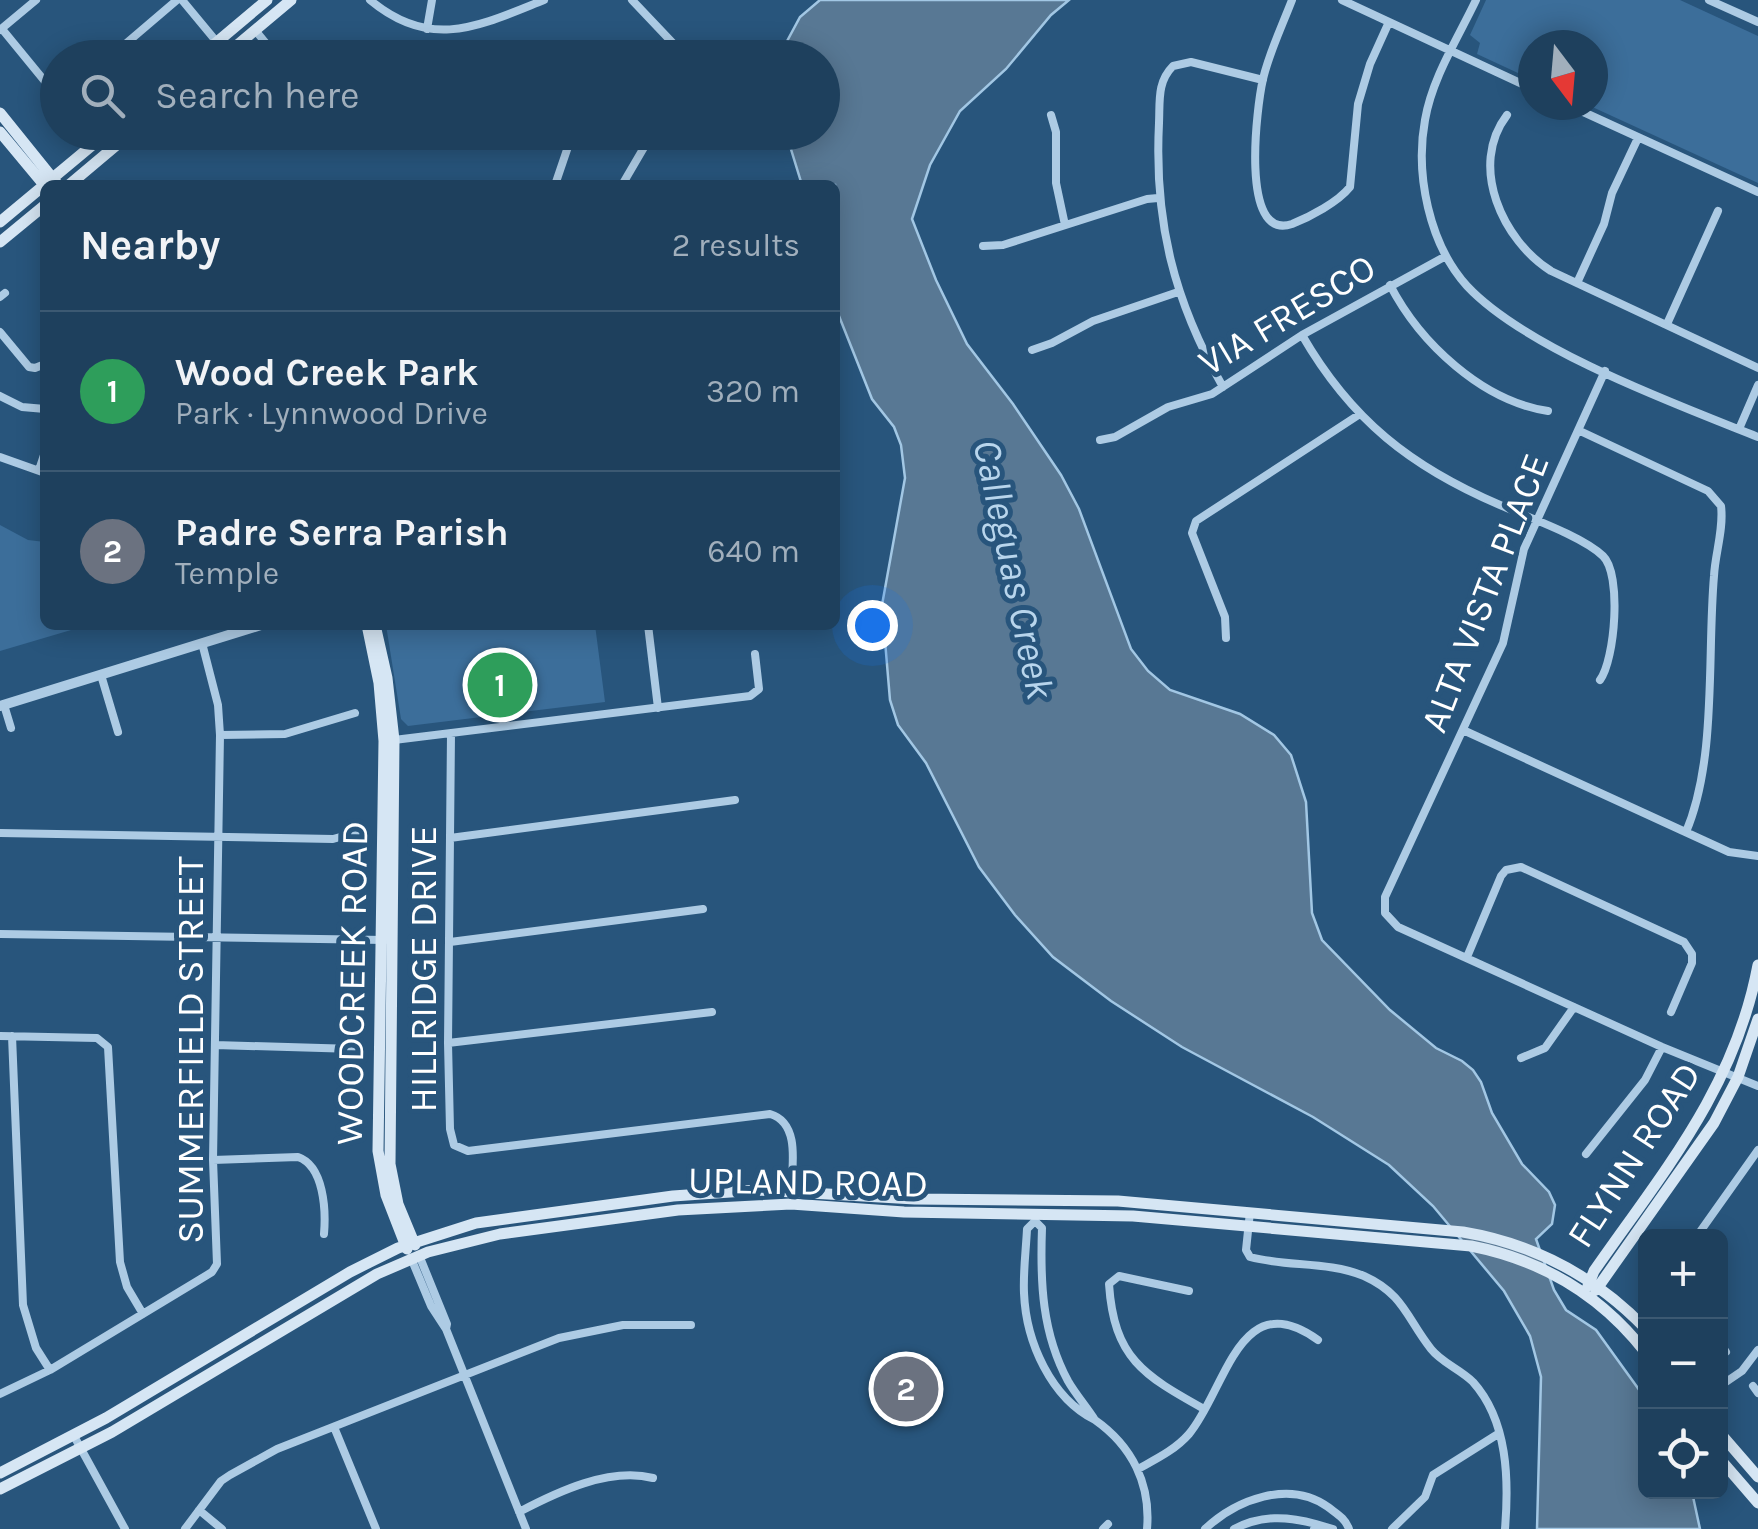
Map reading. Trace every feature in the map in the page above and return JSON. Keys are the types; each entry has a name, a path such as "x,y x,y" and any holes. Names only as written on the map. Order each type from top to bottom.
{"main road":[{"path":"218,40 266,0"},
{"path":"243,40 291,0"},
{"path":"0,114 47,180"},
{"path":"0,132 46,180"},
{"path":"54,180 88,150"},
{"path":"75,180 111,150"},
{"path":"0,222 40,192"},
{"path":"0,242 40,209"},
{"name":"WOODCREEK ROAD","path":"367,630 389,740"},
{"name":"WOODCREEK ROAD","path":"377,630 387,678 389,740 386,940 390,1164 415,1256"},
{"name":"FLYNN ROAD","path":"1732,1074 1758,966"},
{"name":"FLYNN ROAD","path":"1588,1295 1714,1123 1758,1020"},
{"name":"UPLAND ROAD","path":"0,1490 350,1272 410,1243 476,1224 718,1191 791,1197 1118,1201 1446,1243 1503,1253 1556,1274 1588,1295 1638,1345"},
{"name":"UPLAND ROAD","path":"0,1473 78,1442 415,1256 463,1241 542,1228 791,1197"},
{"name":"UPLAND ROAD","path":"1249,1219 1439,1230 1500,1239 1552,1259 1594,1284 1638,1322"},
{"path":"1728,1443 1758,1477"},
{"path":"1728,1469 1758,1503"}],"street":[{"path":"36,0 1,29 40,76"},
{"path":"131,40 180,0 214,40"},
{"path":"370,0 390,14 427,29 462,30 544,0"},
{"path":"427,29 432,0"},
{"path":"632,0 671,40"},
{"path":"1292,0 1263,80 1256,166 1260,204 1270,221 1281,226 1339,198 1350,187 1358,104 1389,22"},
{"path":"1342,0 1518,82"},
{"path":"1476,0 1426,114 1421,158 1427,204 1446,256 1467,286 1510,322 1605,372 1758,437"},
{"path":"1709,0 1758,22"},
{"path":"255,30 263,40"},
{"path":"1223,387 1178,292 1158,198 1161,82 1173,66 1190,62 1263,80"},
{"path":"1052,115 1056,183 1066,224"},
{"path":"1506,115 1497,127 1491,164 1494,193 1504,220 1531,257 1577,284 1758,368"},
{"path":"1600,120 1758,192"},
{"path":"1577,284 1638,138"},
{"path":"557,180 566,150"},
{"path":"625,180 642,150"},
{"path":"983,246 1002,244 1158,198"},
{"path":"1667,324 1718,211"},
{"name":"VIA FRESCO","path":"1100,440 1115,437 1152,414 1198,400 1223,387 1302,335 1446,256"},
{"path":"1390,285 1419,329 1460,368 1500,394 1533,409 1548,411"},
{"path":"1032,350 1094,320 1178,292"},
{"path":"0,332 29,367 40,365"},
{"path":"1302,335 1330,381 1395,448 1429,471 1594,550 1611,568 1615,584 1610,659 1600,680"},
{"name":"ALTA VISTA PLACE","path":"1467,957 1398,927 1389,919 1385,897 1507,633 1519,563 1605,372"},
{"path":"1739,429 1758,386"},
{"path":"0,396 22,406 40,408"},
{"path":"1226,638 1225,617 1192,533 1196,521 1360,414"},
{"path":"1580,431 1708,491 1721,506 1703,775 1696,810 1686,832"},
{"path":"0,458 40,470"},
{"path":"10,728 2,706 245,630"},
{"path":"649,630 658,708"},
{"name":"SUMMERFIELD STREET","path":"0,1394 50,1370 143,1314 215,1268 218,1259 213,1160 220,735 218,705 202,644"},
{"path":"389,740 750,696 759,683 755,654"},
{"path":"101,675 118,732"},
{"path":"220,735 285,734 355,713"},
{"path":"1463,730 1729,852 1758,856"},
{"name":"HILLRIDGE DRIVE","path":"451,734 448,1043 452,1140 458,1148 468,1151 770,1114 779,1117 789,1130 791,1197"},
{"path":"450,838 735,800"},
{"path":"0,833 333,840 358,832"},
{"path":"1671,1012 1692,963 1684,942 1520,868 1514,867 1501,876 1467,957 1662,1047 1758,1086"},
{"path":"450,942 703,909"},
{"path":"0,934 386,940"},
{"path":"1521,1058 1545,1048 1574,1007"},
{"path":"448,1043 712,1012"},
{"path":"0,1036 90,1038 108,1046 120,1262 126,1287 143,1314"},
{"path":"12,1036 22,1305 36,1348 50,1370"},
{"path":"215,1045 355,1048"},
{"path":"1586,1154 1645,1080 1662,1047"},
{"path":"1702,1229 1758,1150"},
{"path":"213,1160 306,1160 318,1175 326,1216 324,1234"},
{"path":"1249,1219 1246,1250 1250,1257 1320,1266 1366,1277 1395,1297 1439,1358 1474,1384 1498,1434 1508,1483 1506,1529"},
{"path":"1095,1420 1071,1387 1051,1340 1041,1297 1042,1228 1035,1221 1027,1229 1024,1297 1036,1346 1060,1394 1122,1442 1138,1468 1147,1503 1147,1529"},
{"name":"WOODCREEK ROAD","path":"415,1256 447,1324 526,1529"},
{"path":"1189,1291 1119,1276 1109,1284 1111,1314 1128,1354 1154,1381 1204,1409"},
{"path":"1138,1468 1168,1453 1189,1434 1236,1350 1256,1330 1276,1322 1295,1324 1318,1340"},
{"path":"185,1529 230,1474 277,1449 530,1348 585,1331 654,1324 692,1325"},
{"path":"1728,1381 1742,1371 1758,1350"},
{"path":"334,1427 376,1529"},
{"path":"1392,1529 1425,1497 1433,1475 1498,1434"},
{"path":"78,1442 124,1529"},
{"path":"519,1512 602,1479 626,1475 653,1478"},
{"path":"1204,1529 1240,1504 1269,1495 1319,1501 1345,1519 1349,1529"},
{"path":"199,1510 222,1529"},
{"path":"1234,1529 1254,1520 1272,1518 1293,1518 1333,1529"}],"shaded area":[{"path":"1486,0 1680,0 1758,36 1758,183 1608,114 1608,30 1518,30 1518,73 1477,54 1480,43 1470,35"},
{"path":"0,525 28,540 40,541 40,630 71,630 0,651"},
{"path":"387,630 596,630 605,702 408,726 401,719"}],"water":[{"name":"Calleguas Creek","path":"820,0 1069,0 1051,15 1006,69 960,111 930,165 912,219 936,280 967,344 1013,404 1079,509 1131,649 1170,690 1240,714 1274,735 1291,755 1306,802 1312,913 1322,940 1390,1010 1436,1048 1462,1061 1481,1082 1492,1113 1522,1164 1549,1192 1555,1205 1552,1224 1536,1239 1554,1290 1566,1310 1596,1330 1638,1388 1638,1499 1694,1499 1700,1529 1537,1529 1541,1377 1530,1336 1504,1291 1433,1206 1389,1165 1313,1117 1182,1047 1111,1001 1053,957 979,867 926,763 898,725 890,700 882,605 905,478 901,445 894,427 872,399 840,319 840,180 800,180 791,150 840,150 840,40 788,40 800,17"}],"place":[{"name":"Wood Creek Park","path":"500,685"},
{"name":"Padre Serra Parish","path":"906,1389"}]}
